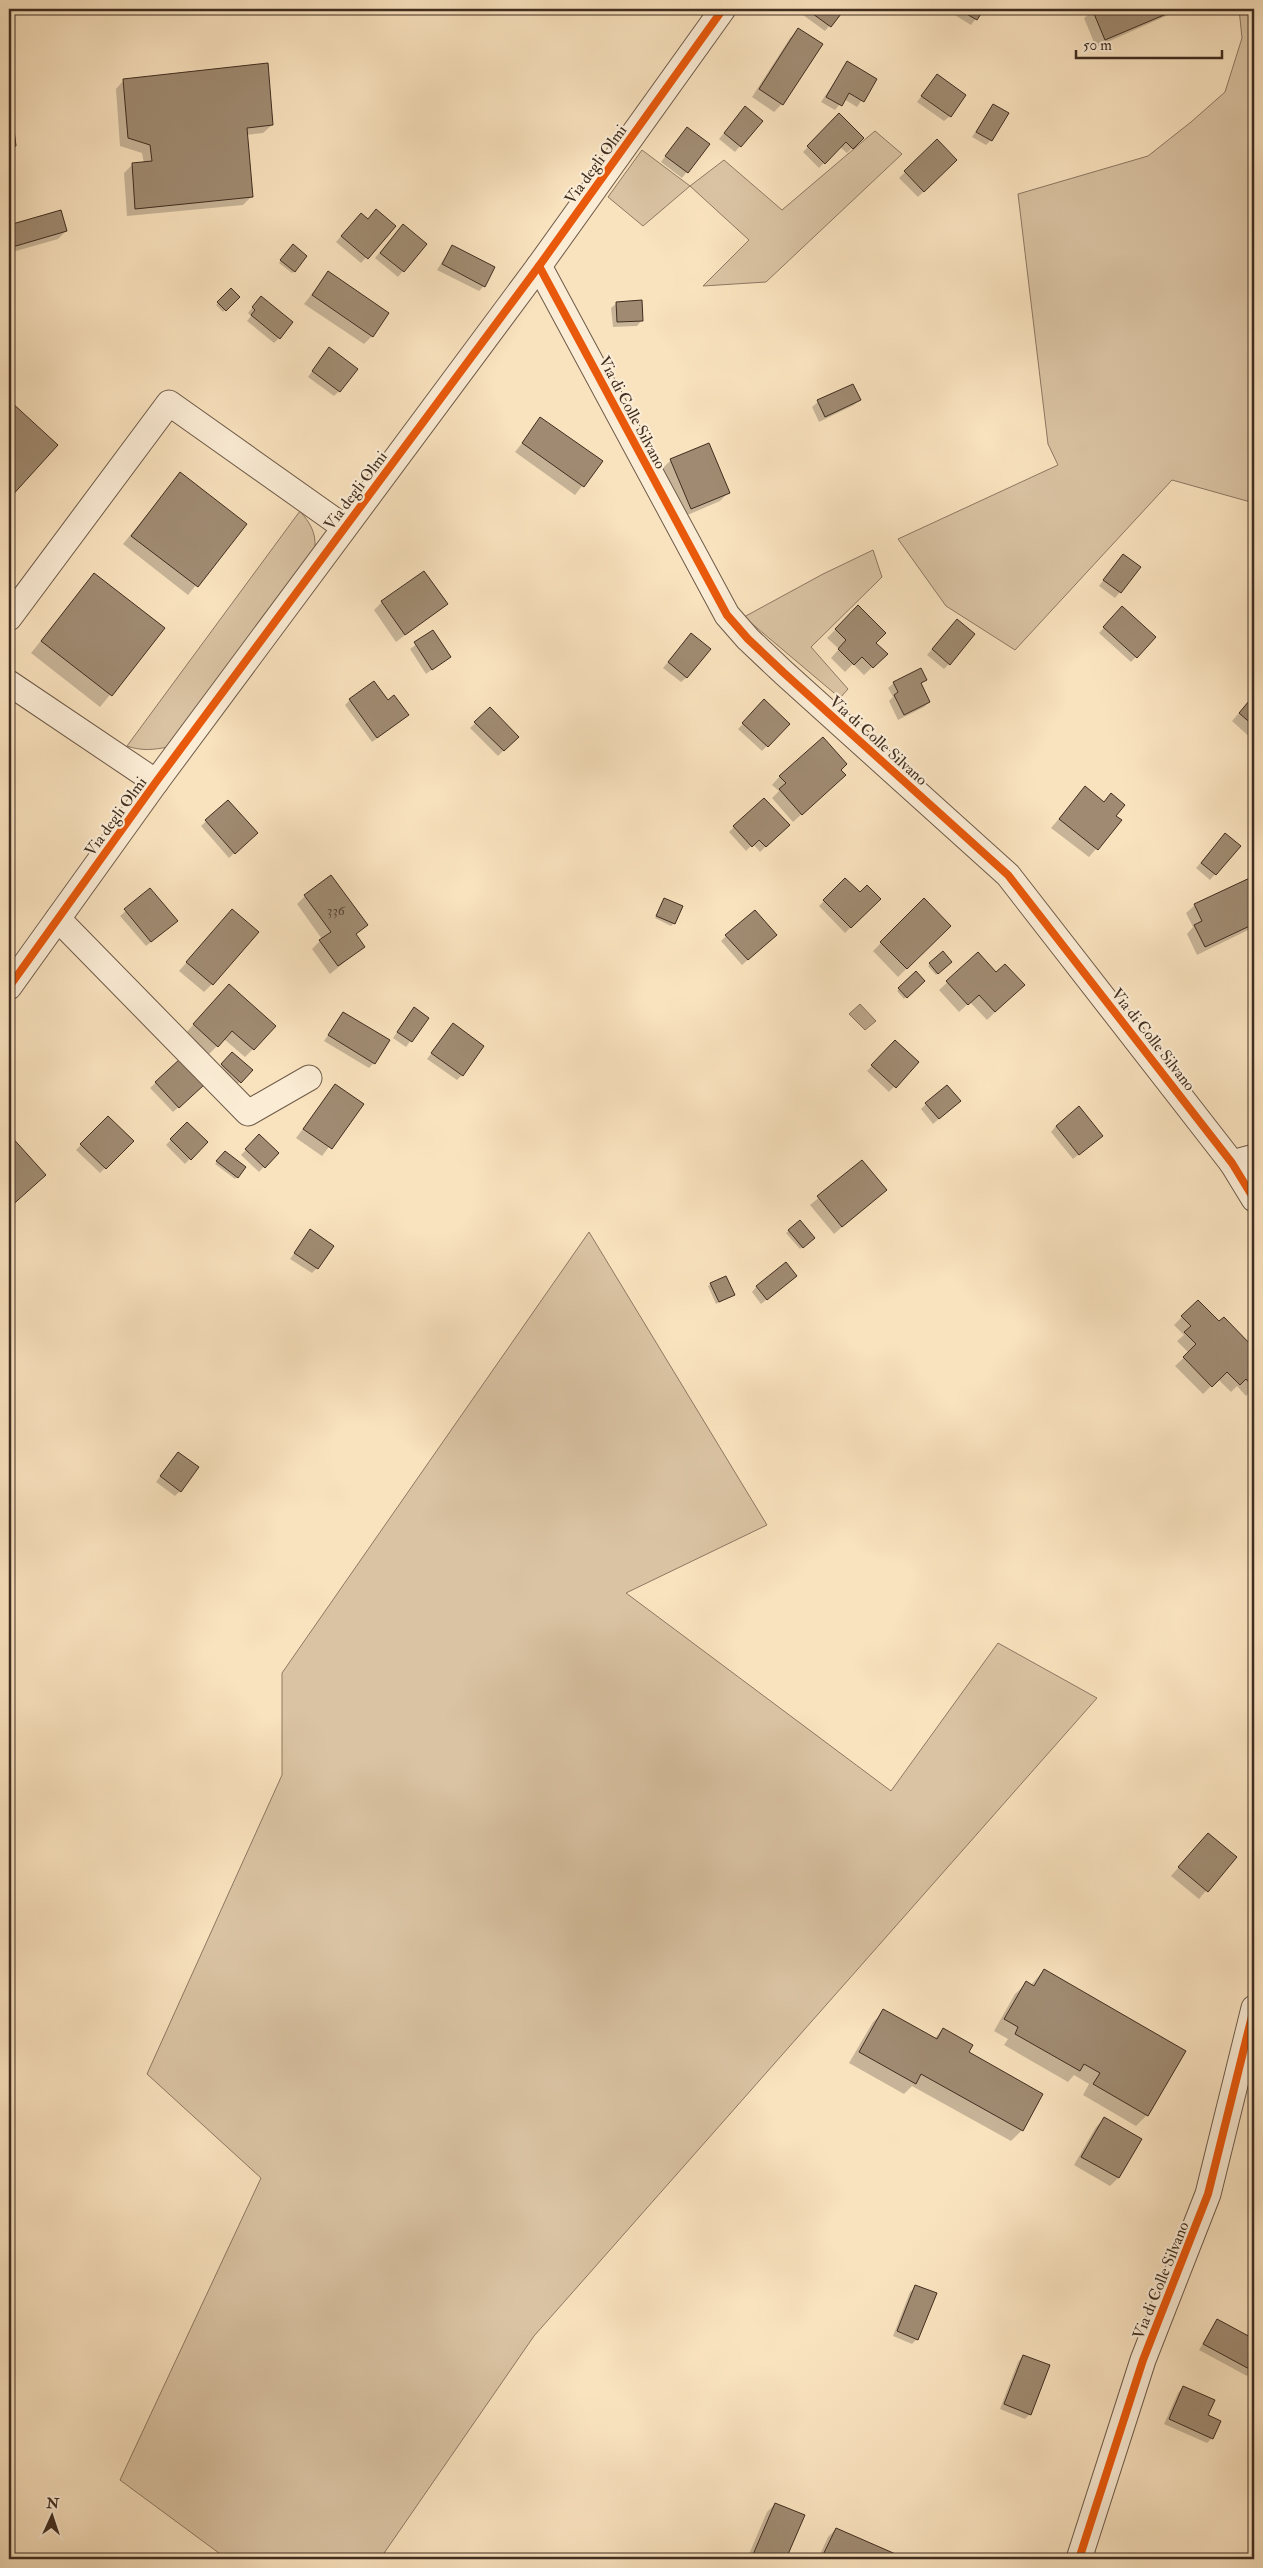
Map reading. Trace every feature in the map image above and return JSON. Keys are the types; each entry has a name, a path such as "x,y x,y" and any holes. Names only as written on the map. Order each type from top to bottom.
{"street":[{"name":"Via degli Olmi","path":"9,987 156,782 539,266 723,9"},
{"name":"Via di Colle Silvano","path":"539,266 727,615 748,639 784,673 1008,875 1243,1160 1254,1199"},
{"path":"9,618 169,403 344,527"},
{"path":"9,683 156,782"},
{"path":"58,919 248,1114 309,1078"},
{"name":"Via di Colle Silvano","path":"1079,2559 1143,2360 1208,2194 1246,2074 1254,2008"}],"shaded area":[{"path":"1239,9 1254,9 1254,503 1172,480 1015,650 946,606 898,539 1058,465 1048,444 1018,194 1148,156 1191,122 1225,92 1242,38"},
{"path":"875,131 902,154 766,282 703,286 749,240 690,186 724,160 782,210"},
{"path":"642,150 690,186 643,226 608,197"},
{"path":"300,511 312,528 315,548 168,747 147,750 127,746"},
{"path":"873,550 882,577 811,647 848,689 840,698 744,617 823,574"},
{"path":"860,1004 876,1021 865,1030 849,1014"},
{"path":"589,1232 767,1525 626,1593 891,1791 998,1643 1097,1698 534,2336 380,2559 227,2559 120,2480 261,2178 147,2074 282,1775 282,1673"}],"building":[{"path":"806,9 842,9 844,10 831,27"},
{"path":"958,9 984,9 977,20"},
{"path":"1092,9 1178,9 1105,40"},
{"path":"798,28 823,44 783,105 759,89"},
{"path":"847,61 877,79 864,102 849,93 842,106 826,97"},
{"path":"268,63 273,125 247,128 253,197 135,209 132,163 152,161 150,145 128,138 123,79"},
{"path":"937,74 966,95 951,117 921,96"},
{"path":"9,87 16,146 9,147"},
{"path":"993,104 1009,113 992,141 976,132"},
{"path":"745,106 763,121 741,147 724,133"},
{"path":"839,113 864,138 853,149 846,142 825,164 807,146"},
{"path":"687,127 710,144 688,173 665,156"},
{"path":"937,139 957,160 924,192 904,171"},
{"path":"376,209 396,226 368,259 341,236 361,213 368,219"},
{"path":"61,210 67,231 9,248 9,225"},
{"path":"403,224 427,244 404,272 380,253"},
{"path":"293,244 307,256 295,272 280,260"},
{"path":"452,245 495,267 485,287 442,264"},
{"path":"328,271 389,313 373,337 312,295"},
{"path":"231,288 240,297 226,311 217,302"},
{"path":"261,296 293,322 280,339 251,315 255,310 252,307"},
{"path":"642,300 643,321 617,322 616,302"},
{"path":"329,347 358,369 340,392 312,371"},
{"path":"853,384 861,400 825,417 817,400"},
{"path":"9,402 58,445 9,499"},
{"path":"540,417 603,461 584,487 522,443"},
{"path":"709,443 730,493 691,509 670,459"},
{"path":"180,472 247,524 198,587 131,536"},
{"path":"1123,554 1141,567 1121,593 1103,580"},
{"path":"424,571 448,604 405,635 381,601"},
{"path":"94,573 165,628 112,696 41,641"},
{"path":"858,605 886,633 876,643 888,654 873,668 862,657 854,665 838,649 846,640 835,629"},
{"path":"1122,606 1156,637 1137,658 1103,627"},
{"path":"957,619 975,634 950,665 932,649"},
{"path":"433,630 451,657 432,670 414,642"},
{"path":"691,633 711,649 687,678 668,662"},
{"path":"921,668 927,680 921,683 930,702 904,715 894,695 898,692 893,682"},
{"path":"374,681 388,700 394,695 409,715 377,738 349,699"},
{"path":"1254,695 1254,726 1239,713"},
{"path":"764,699 790,724 768,747 742,723"},
{"path":"490,707 519,737 504,751 474,722"},
{"path":"823,737 847,764 841,770 846,775 802,815 779,789 786,783 779,776"},
{"path":"1085,786 1104,802 1111,793 1125,805 1116,816 1122,820 1098,850 1059,819"},
{"path":"764,798 790,825 766,847 759,840 752,847 733,826"},
{"path":"228,800 258,833 235,854 205,820"},
{"path":"1225,833 1241,846 1216,875 1201,863"},
{"path":"331,875 368,925 356,934 365,947 338,966 319,940 331,932 304,895"},
{"path":"1254,876 1254,924 1205,947 1194,925 1202,921 1194,904"},
{"path":"845,878 860,892 867,885 881,899 851,928 823,900"},
{"path":"150,888 178,921 151,942 124,909"},
{"path":"664,898 683,906 675,924 656,916"},
{"path":"924,898 951,926 907,969 880,942"},
{"path":"232,909 259,932 213,985 186,962"},
{"path":"755,910 777,935 748,960 725,935"},
{"path":"943,951 952,962 938,974 929,963"},
{"path":"978,952 996,972 1005,964 1025,985 995,1012 979,995 968,1005 946,981"},
{"path":"916,971 925,981 907,998 898,988"},
{"path":"229,984 276,1026 254,1050 232,1031 218,1047 193,1024"},
{"path":"414,1007 429,1018 412,1042 397,1032"},
{"path":"343,1012 390,1040 375,1064 328,1035"},
{"path":"453,1023 484,1046 463,1076 431,1053"},
{"path":"895,1040 919,1062 896,1088 871,1065"},
{"path":"232,1052 253,1070 241,1083 221,1064"},
{"path":"181,1058 205,1084 179,1108 155,1082"},
{"path":"335,1084 364,1104 332,1149 303,1129"},
{"path":"947,1085 961,1101 939,1119 925,1103"},
{"path":"1079,1106 1103,1136 1079,1155 1056,1126"},
{"path":"108,1116 134,1141 106,1169 80,1144"},
{"path":"187,1122 208,1142 191,1160 170,1139"},
{"path":"9,1134 46,1175 9,1208"},
{"path":"259,1134 279,1153 265,1168 245,1149"},
{"path":"225,1151 246,1167 238,1178 216,1161"},
{"path":"862,1160 887,1190 842,1227 817,1196"},
{"path":"800,1220 815,1238 803,1248 788,1230"},
{"path":"310,1229 334,1246 318,1269 294,1253"},
{"path":"786,1262 797,1276 767,1300 756,1286"},
{"path":"726,1276 735,1295 719,1302 710,1283"},
{"path":"1198,1300 1219,1321 1224,1317 1254,1348 1249,1353 1254,1358 1254,1388 1246,1379 1240,1385 1227,1372 1212,1387 1183,1357 1196,1344 1184,1332 1191,1326 1181,1316"},
{"path":"178,1452 199,1467 181,1492 160,1476"},
{"path":"1208,1833 1237,1857 1208,1892 1178,1867"},
{"path":"1044,1969 1186,2051 1148,2116 1093,2084 1100,2073 1084,2064 1080,2071 1015,2034 1018,2027 1004,2019 1026,1981 1034,1986"},
{"path":"883,2009 937,2039 943,2028 973,2045 969,2052 1043,2094 1023,2131 921,2074 916,2084 859,2052"},
{"path":"1104,2117 1142,2139 1119,2178 1081,2157"},
{"path":"915,2285 937,2293 918,2340 897,2331"},
{"path":"1217,2319 1254,2339 1253,2371 1203,2344"},
{"path":"1023,2355 1050,2365 1031,2415 1004,2404"},
{"path":"1183,2386 1215,2400 1208,2415 1221,2421 1213,2439 1169,2419"},
{"path":"775,2503 805,2515 786,2559 758,2559 752,2557"},
{"path":"836,2528 907,2559 821,2559"}],"cycle path":[{"path":"9,987 156,782 539,266 723,9"},
{"path":"539,266 727,615 748,639 784,673 1008,875 1232,1163 1254,1199"},
{"path":"1079,2559 1143,2360 1208,2194 1254,2008"}]}
